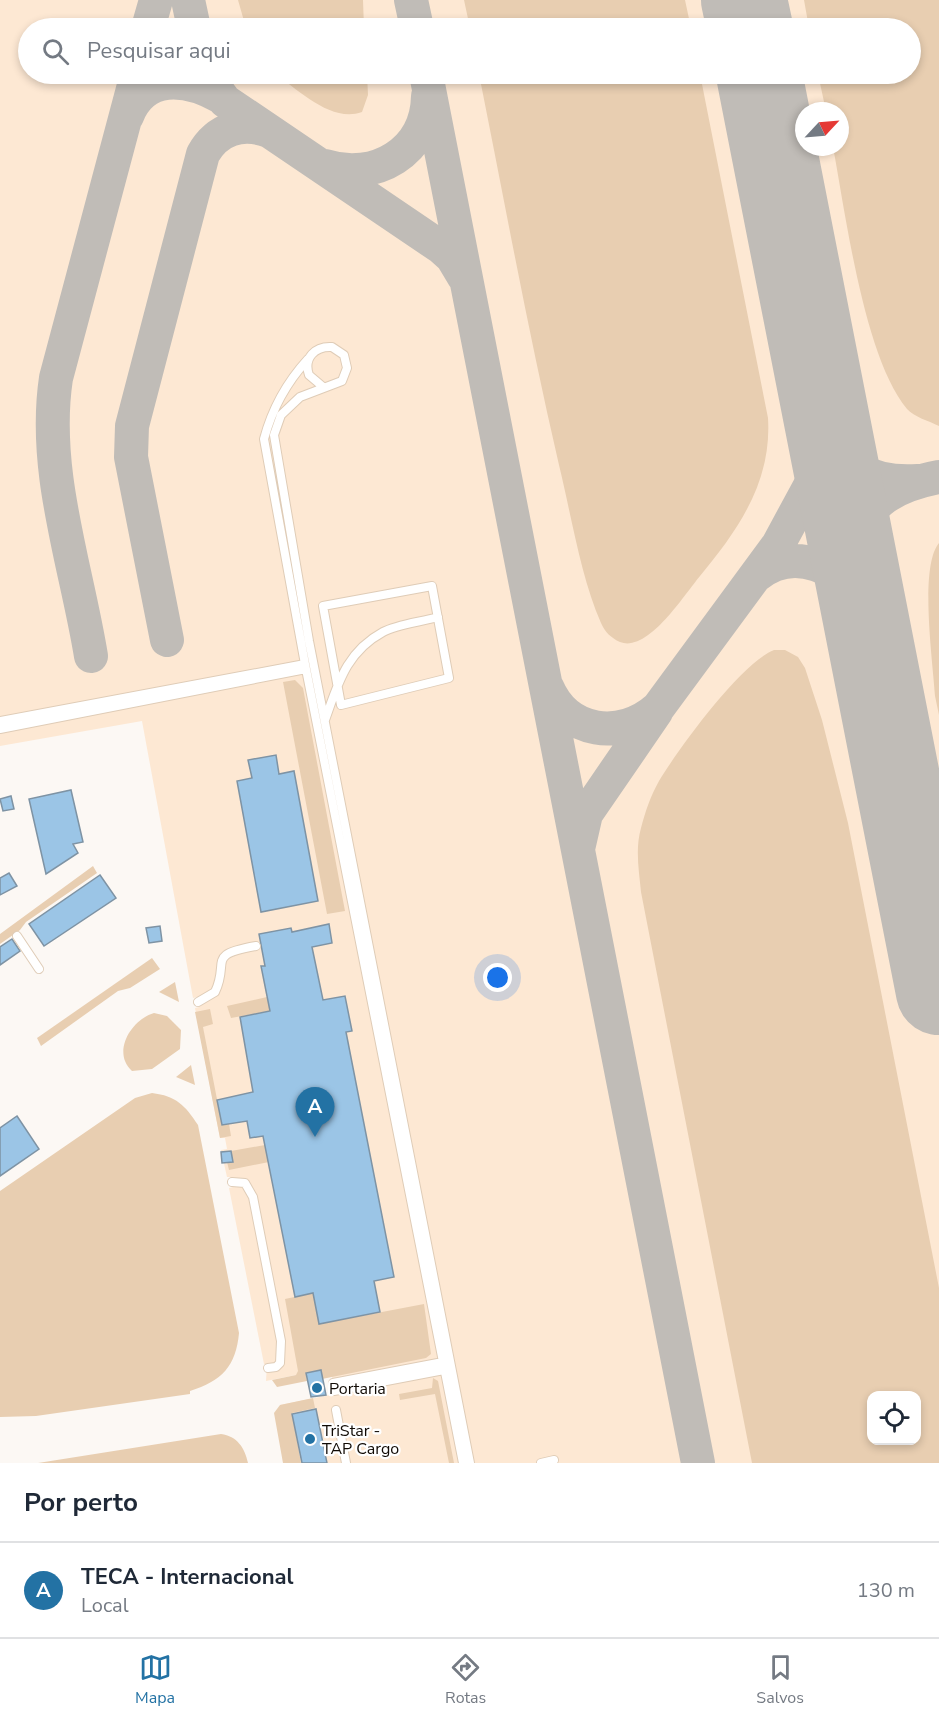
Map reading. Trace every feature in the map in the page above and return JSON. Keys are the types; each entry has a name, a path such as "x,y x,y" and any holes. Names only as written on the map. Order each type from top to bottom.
{"lane":[{"path":"463,1463 305,666 264,439 269,420 295,373 313,352 325,346 332,347 344,355 347,369 342,381 336,385 322,386 304,394 286,408 274,435 325,721 470,1463"},
{"path":"309,358 309,375 322,386"},
{"path":"432,586 449,678 342,705 338,684 323,606 432,586"},
{"path":"325,721 338,684 353,654 384,631 438,617"},
{"path":"0,721 305,666"},
{"path":"0,729 305,666"},
{"path":"17,936 39,969"},
{"path":"198,1002 215,992 220,961 225,955 236,949 256,946"},
{"path":"232,1182 245,1183 253,1197 279,1330 283,1354 280,1363 268,1368"},
{"path":"334,1387 443,1366"},
{"path":"336,1410 346,1463"},
{"path":"541,1463 554,1460"}],"shaded area":[{"path":"0,0 939,0 939,1463 283,1463 280,1405 334,1394 331,1368 266,1381 267,1364 264,1364 229,1188 233,1187 231,1177 227,1177 221,1150 227,1149 225,1138 220,1138 195,1008 199,1007 197,997 193,998 142,721 0,746"},
{"path":"238,0 363,0 364,18 243,18"},
{"path":"464,0 685,0 689,18 468,18"},
{"path":"804,0 939,0 939,426 918,417 907,409 892,386 879,356 859,284 835,156 849,156 849,102 824,102 820,84 921,84 921,18 807,18"},
{"path":"289,84 367,84 368,95 362,112 339,113 305,96"},
{"path":"481,84 702,84 768,418 768,441 758,484 750,504 727,541 665,620 642,639 631,643 620,642 604,629 588,586 572,525"},
{"path":"939,543 939,715 935,696 928,593 933,555"},
{"path":"774,650 785,650 798,657 805,668 822,720 848,823 939,1288 939,1463 752,1463 641,892 638,852 644,816 659,781 712,708 745,671"},
{"path":"295,680 303,688 345,911 327,914 283,682"},
{"path":"93,866 97,873 26,922 20,930 0,944 0,934"},
{"path":"152,958 160,969 130,988 118,991 41,1046 37,1038"},
{"path":"175,982 179,1002 159,992"},
{"path":"267,997 270,1011 231,1018 227,1006"},
{"path":"210,1009 213,1024 203,1027 222,1125 229,1124 231,1136 220,1138 195,1012"},
{"path":"154,1013 167,1016 181,1030 180,1049 152,1069 132,1071 123,1055 127,1037 138,1022"},
{"path":"191,1065 195,1085 176,1077"},
{"path":"152,1093 174,1099 189,1112 198,1125 239,1333 235,1355 219,1377 190,1391 190,1394 36,1416 0,1417 0,1191 135,1098"},
{"path":"265,1145 269,1162 229,1170 227,1162 233,1161 231,1151"},
{"path":"313,1293 319,1324 424,1304 431,1354 426,1358 322,1379 320,1370 306,1373 307,1381 277,1387 272,1380 296,1375 298,1371 285,1299"},
{"path":"433,1378 438,1381 454,1463 449,1463 435,1394 400,1400 399,1394 432,1388"},
{"path":"313,1398 315,1408 292,1413 301,1463 283,1463 274,1413 280,1405"},
{"path":"221,1434 236,1440 245,1452 248,1463 38,1463"}],"building":[{"path":"276,755 279,774 294,771 318,901 261,912 237,781 252,778 248,760"},
{"path":"71,790 83,842 73,844 78,853 46,874 29,799"},
{"path":"11,796 14,809 3,811 0,799"},
{"path":"9,873 17,886 0,895 0,878"},
{"path":"100,875 116,898 44,946 29,924"},
{"path":"329,924 332,943 312,947 323,1000 345,996 352,1031 346,1032 394,1277 374,1281 380,1312 319,1324 313,1293 295,1297 263,1136 250,1138 247,1121 222,1125 217,1100 253,1092 240,1017 270,1011 261,966 265,966 259,934 291,928 292,932"},
{"path":"160,926 162,941 149,943 146,928"},
{"path":"12,939 20,951 0,965 0,947"},
{"path":"17,1116 39,1149 0,1176 0,1128"},
{"path":"231,1151 233,1162 222,1163 221,1152"},
{"name":"Portaria","path":"321,1370 326,1395 311,1397 306,1373"},
{"name":"TriStar - TAP Cargo","path":"316,1409 327,1463 302,1463 292,1414"}],"taxiway":[{"path":"151,18 156,0"},
{"path":"188,0 192,18"},
{"path":"411,0 415,18"},
{"path":"91,656 57,483 53,448 53,413 56,378 134,84"},
{"path":"127,116 144,92 164,84"},
{"path":"185,84 221,97"},
{"path":"212,84 225,101 442,248 452,257 464,277"},
{"path":"428,84 698,1463"},
{"path":"325,166 344,170 362,170 379,166 395,158 419,133 425,116 428,96"},
{"path":"167,640 131,457 132,426 203,154 215,138 231,129 249,127 269,131"},
{"path":"827,422 841,451 861,470 886,480 918,481"},
{"path":"547,687 556,703 568,715 596,728 628,725 658,708 778,545 818,471 827,422"},
{"path":"866,620 855,563 857,538 862,523 870,510 894,492 939,477"},
{"path":"757,575 771,566 786,562 802,561 816,565 843,580 861,606"},
{"path":"578,849 586,814 656,712"}],"runway":[{"path":"744,0 748,18"},
{"path":"761,84 939,992"}],"place":[{"name":"TECA - Internacional","path":"315,1137"},
{"name":"Portaria","path":"317,1388"},
{"name":"TriStar - TAP Cargo","path":"310,1439"}]}
